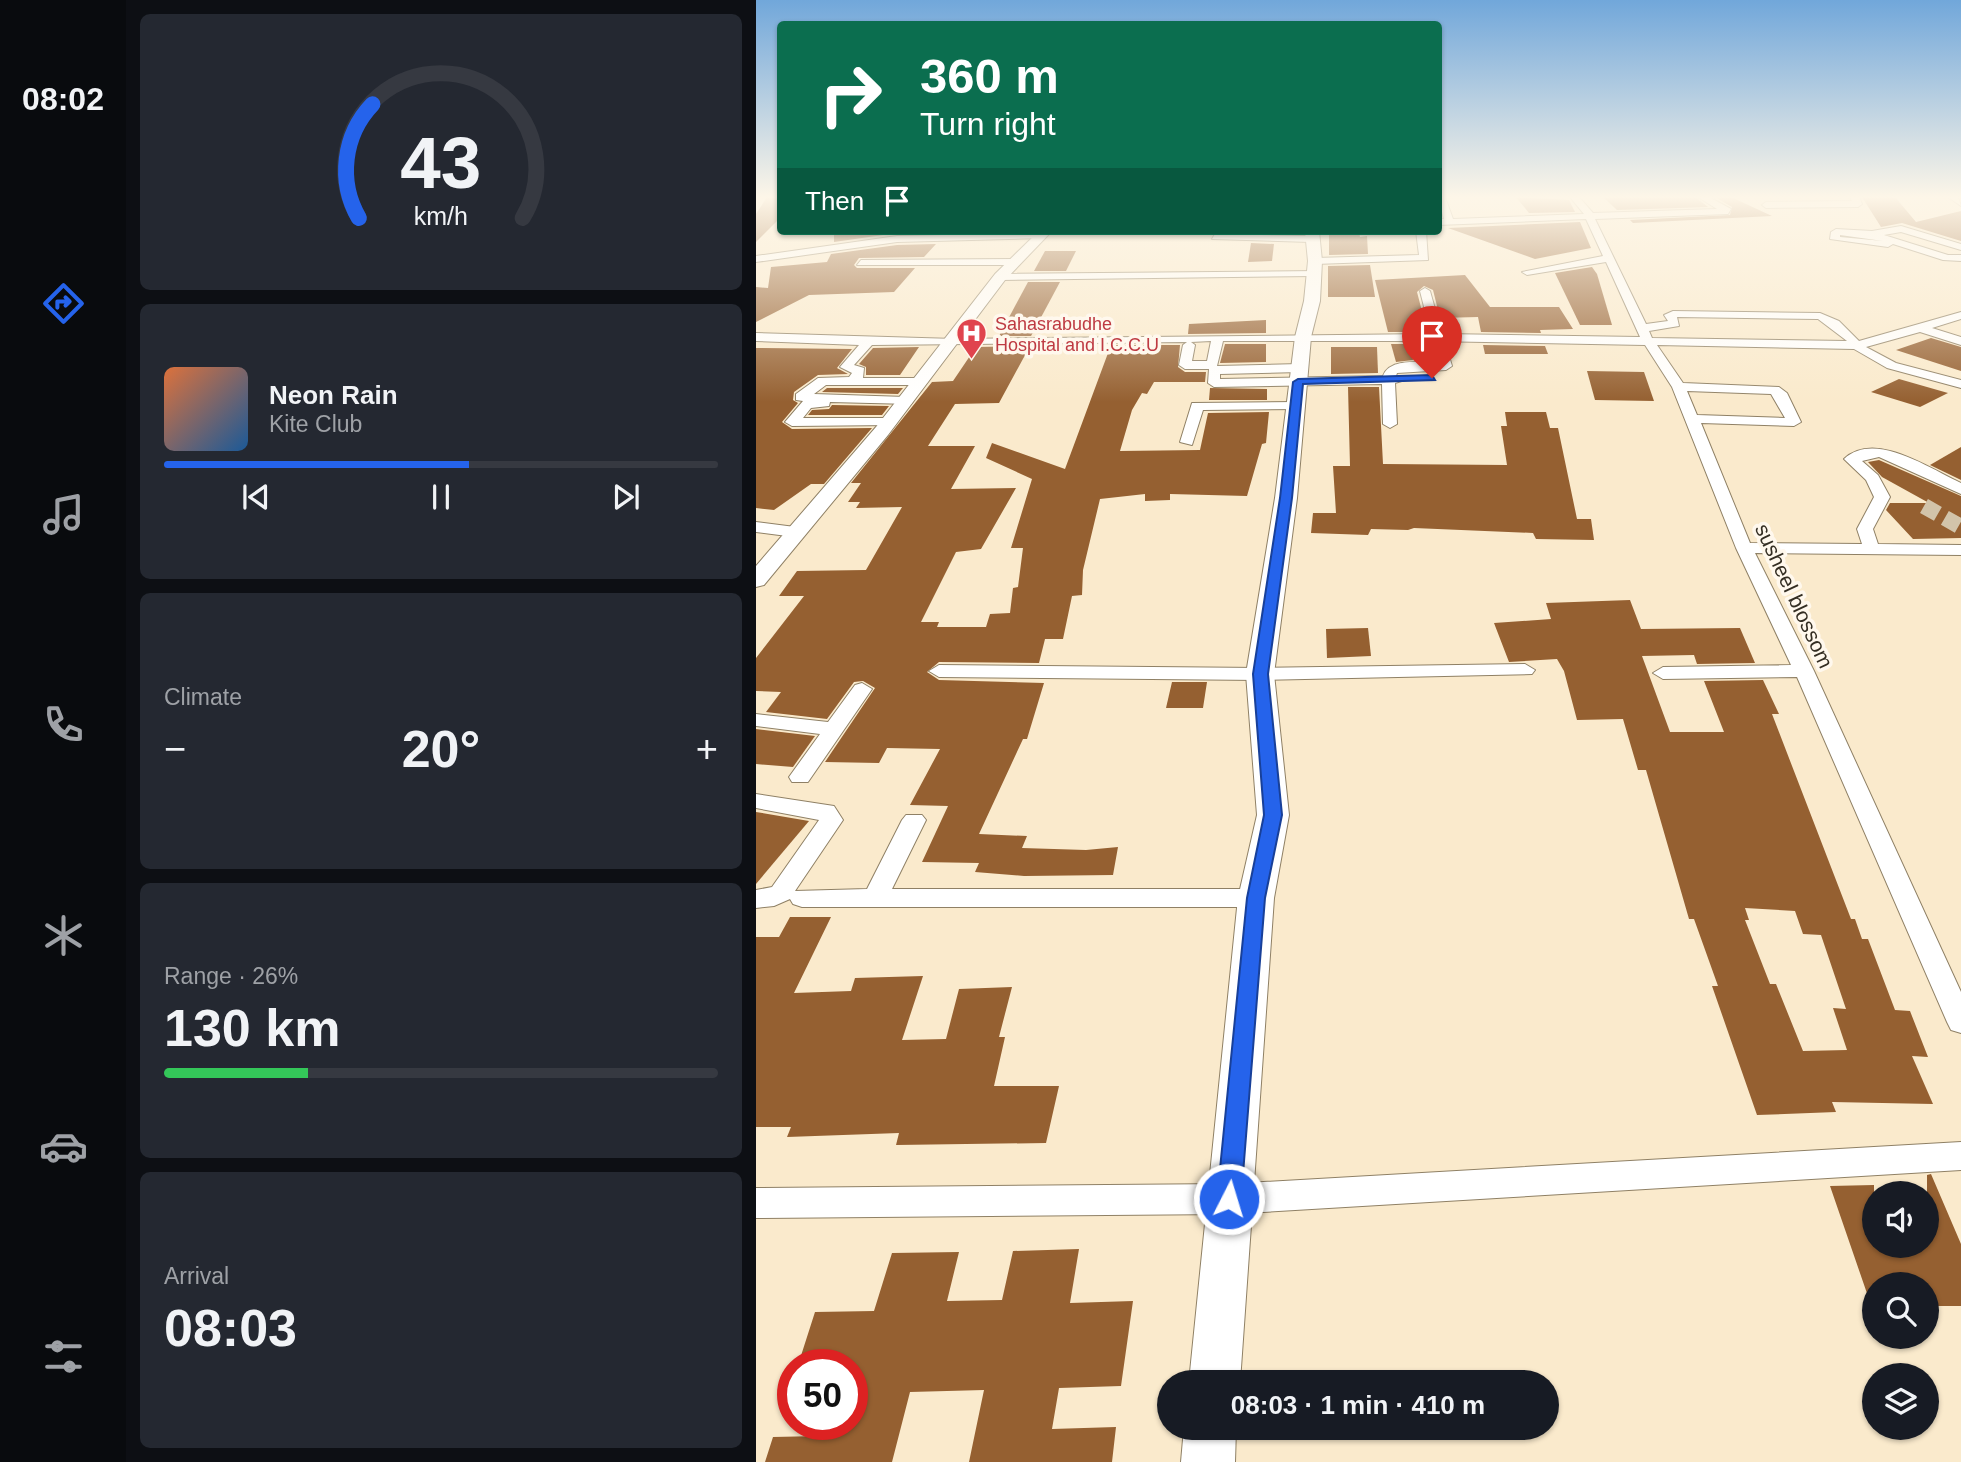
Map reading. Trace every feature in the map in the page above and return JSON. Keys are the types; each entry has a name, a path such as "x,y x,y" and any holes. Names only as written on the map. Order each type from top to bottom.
{"main road":[{"path":"1215,1370 1256,898 1273,815 1260,674 1299,373 1312,301 1313,265"},
{"path":"1208,1462 1209,1440"}],"street":[{"path":"756,580 890,422 1011,265"},
{"path":"1000,277 1142,265"},
{"path":"1527,272 1567,265"},
{"name":"susheel blossom","path":"1613,265 1645,334 1679,387 1744,548 1804,671 1961,1022"},
{"path":"1424,291 1438,339"},
{"path":"1851,340 1690,331 1675,324 1670,315 1820,316 1838,324 1851,340 1874,358 1961,384"},
{"path":"1187,442 1197,406 1299,373 1424,339 1645,334 1851,340 1922,329 1961,315"},
{"path":"1645,334 1675,324"},
{"path":"1922,329 1961,341"},
{"path":"756,337 950,341 1218,337 1299,373"},
{"path":"1189,345 1185,365 1212,365 1218,337"},
{"path":"1376,363 1392,374 1446,366 1445,359 1431,354 1424,339"},
{"path":"870,340 846,367 860,371 855,377 921,379"},
{"path":"1299,373 1217,383 1214,370 1392,374 1432,378"},
{"path":"1390,424 1392,374"},
{"path":"904,402 801,397 823,381 921,379"},
{"path":"1679,387 1719,405 1691,419"},
{"path":"890,422 791,419 811,403 904,402"},
{"path":"1871,545 1865,529 1882,497 1873,478 1851,459 1875,452 1882,453 1961,489"},
{"path":"756,527 795,532"},
{"path":"1744,548 1961,544"},
{"path":"1871,545 1961,550"},
{"path":"939,671 1260,674 1525,670"},
{"path":"1663,673 1804,671"},
{"path":"800,777 862,689"},
{"path":"756,720 832,729"},
{"path":"756,801 826,811 831,820 780,892 774,897 756,899"},
{"path":"875,898 914,820"},
{"path":"802,898 1256,898"},
{"path":"756,1203 1229,1199 1961,1156"}],"building":[{"path":"854,265 857,268 915,268 894,292 809,295 756,322 756,287 768,288 771,267"},
{"path":"1037,265 1069,265 1066,271 1034,271"},
{"path":"1370,265 1375,297 1328,297 1328,266"},
{"path":"1592,267 1597,274 1612,325 1580,325 1555,273"},
{"path":"1465,275 1490,307 1559,307 1573,329 1540,330 1541,333 1481,332 1478,317 1440,318 1433,290 1424,286 1417,292 1424,319 1406,321 1408,332 1388,332 1375,280"},
{"path":"1028,282 1060,282 1031,336 999,336"},
{"path":"1266,320 1266,333 1188,334 1189,324"},
{"path":"1931,338 1961,347 1961,371 1896,350"},
{"path":"1225,344 1266,344 1266,362 1220,363"},
{"path":"1391,344 1410,344 1413,360 1396,362"},
{"path":"1111,345 1180,345 1178,367 1185,372 1206,372 1205,382 1154,382 1147,394 1142,393 1132,410 1120,451 1200,450 1208,413 1269,412 1266,443 1262,444 1247,496 1170,494 1170,500 1145,501 1145,494 1100,499 1083,570 1082,595 1072,596 1063,639 1045,639 1039,663 939,662 927,672 939,680 1044,683 1027,739 1023,739 979,834 1027,836 1022,848 1086,850 1118,847 1113,875 1024,876 975,872 979,863 922,862 948,806 910,805 940,749 887,748 879,763 825,762 875,688 863,681 854,682 827,719 766,712 781,692 756,691 756,658 804,596 779,596 797,571 866,570 902,507 856,508 860,502 848,502 861,483 851,483 932,382 953,381 976,347 1030,346 999,403 955,404 928,446 975,446 951,489 1016,488 981,549 956,552 921,622 939,622 937,627 986,627 990,614 1010,613 1013,588 1018,587 1023,548 1011,548 1032,479 986,458 992,443 1065,469"},
{"path":"1483,345 1545,346 1548,354 1485,354"},
{"path":"919,347 900,375 866,375 866,367 859,364 873,348"},
{"path":"1331,347 1377,347 1378,373 1331,374"},
{"path":"756,348 852,349 837,368 848,374 818,375 794,392 793,400 798,403 782,422 792,429 872,428 824,484 811,484 774,510 756,508"},
{"path":"1587,371 1644,372 1654,401 1595,400"},
{"path":"1899,379 1948,393 1920,407 1871,392"},
{"path":"1348,387 1379,387 1383,464 1507,465 1501,426 1507,426 1505,412 1546,412 1550,428 1558,428 1577,519 1591,519 1594,540 1536,539 1533,533 1414,528 1371,529 1368,535 1311,533 1313,513 1336,513 1333,466 1350,466"},
{"path":"827,388 903,388 898,394 822,392"},
{"path":"1210,388 1267,389 1267,400 1209,400"},
{"path":"832,405 889,406 882,415 808,415 812,410 829,409"},
{"path":"1961,447 1961,480 1930,465"},
{"path":"1879,460 1961,496 1961,538 1913,539 1886,510 1890,503 1929,503 1882,477 1868,462"},
{"path":"1630,600 1641,629 1740,628 1755,663 1697,664 1694,655 1642,656 1670,732 1724,732 1704,681 1763,680 1779,714 1772,714 1851,919 1855,919 1862,939 1868,939 1895,1010 1910,1011 1928,1057 1912,1056 1933,1104 1832,1102 1836,1112 1757,1115 1712,986 1718,986 1694,919 1689,919 1646,770 1638,770 1623,719 1577,720 1564,671 1557,659 1509,662 1494,623 1551,619 1546,603","holes":["1745,908 1795,911 1803,934 1821,935 1846,1009 1833,1008 1847,1050 1803,1051 1776,984 1770,984 1745,920 1749,920"]},
{"path":"1368,628 1371,656 1327,658 1326,629"},
{"path":"1172,682 1207,682 1203,708 1166,708"},
{"path":"756,729 815,736 793,767 756,764"},
{"path":"756,812 809,821 756,884"},
{"path":"790,917 831,917 794,993 851,991 855,978 923,976 902,1040 946,1039 959,989 1012,987 999,1037 1005,1037 994,1086 1059,1086 1046,1143 896,1145 899,1133 787,1137 791,1127 756,1127 756,937 779,937"},
{"path":"1931,1174 1934,1181 1927,1181 1927,1175"},
{"path":"1862,1185 1862,1258 1939,1258 1939,1193 1961,1244 1961,1306 1939,1306 1939,1272 1862,1272 1862,1279 1830,1186"},
{"path":"1079,1249 1070,1303 1133,1301 1121,1386 1059,1388 1052,1429 1116,1427 1112,1462 969,1462 984,1390 910,1392 892,1462 765,1462 773,1437 777,1437 777,1440 868,1440 868,1349 803,1349 815,1312 874,1311 892,1253 959,1252 947,1301 1002,1300 1013,1251"}],"tunnel":[{"path":"1924,506 1961,527"}],"place":[{"name":"Sahasrabudhe Hospital and I.C.C.U","path":"972,361"}],"route":[{"path":"1229,1199 1256,898 1273,815 1260,674 1286,498 1298,382 1432,378"}]}
